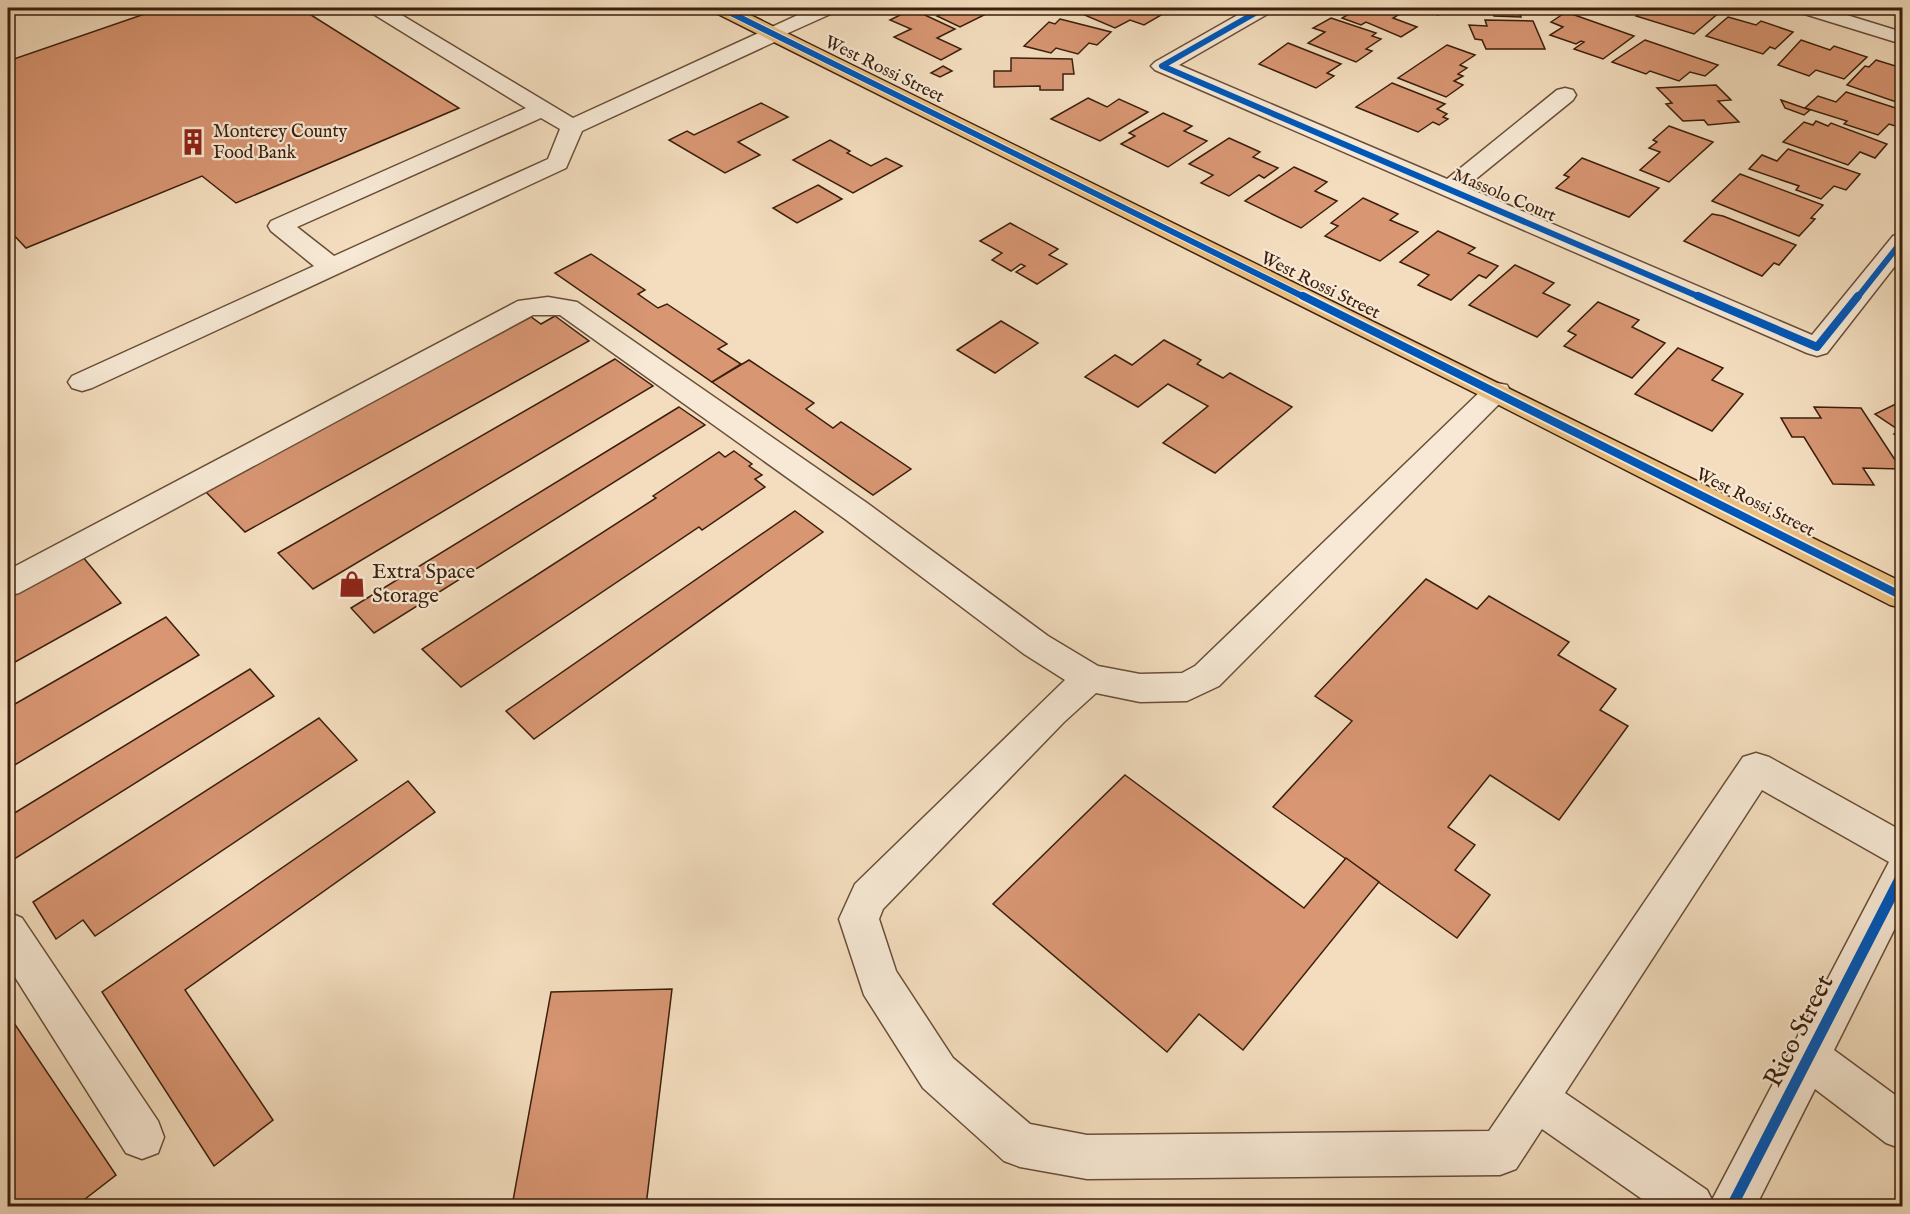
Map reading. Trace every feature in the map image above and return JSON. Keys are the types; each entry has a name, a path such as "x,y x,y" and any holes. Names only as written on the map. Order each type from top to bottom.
{"main road":[{"name":"West Rossi Street","path":"721,8 1497,392 1902,596"}],"street":[{"path":"377,8 572,127"},
{"path":"82,382 558,163 572,127 828,8"},
{"name":"Massolo Court","path":"1264,8 1162,66 1817,347 1902,241"},
{"path":"1805,8 1857,15 1902,38"},
{"path":"1448,190 1565,95"},
{"path":"331,267 280,226 543,110"},
{"path":"8,584 527,307 548,305 568,308 856,511 1036,645 1090,678 1140,688 1187,687 1207,676 1497,392"},
{"path":"1090,678 1052,712 869,897 859,919 879,981 938,1073 1020,1145 1087,1157 1500,1154 1756,768 1902,850"},
{"name":"Rico Street","path":"1732,1206 1902,875"},
{"path":"8,931 142,1137"},
{"path":"1809,1058 1902,1126"},
{"path":"1536,1099 1691,1206"}],"building":[{"name":"Monterey County Food Bank","path":"162,8 300,8 459,108 236,203 202,176 26,248 8,229 8,61"},
{"path":"998,8 960,27 937,16 948,11 943,9"},
{"path":"1078,8 1146,8 1163,14 1144,25 1130,20 1115,28 1073,10"},
{"path":"1359,8 1408,9 1393,18 1417,27 1401,37 1366,22 1361,25 1342,18"},
{"path":"1415,8 1450,8 1438,15"},
{"path":"1491,8 1517,8 1521,17 1494,16"},
{"path":"1646,8 1712,8 1721,11 1694,34 1636,16"},
{"path":"912,9 955,29 937,38 961,49 941,60 894,37 911,29 890,20"},
{"path":"1566,12 1634,36 1603,59 1574,49 1584,42 1576,44 1550,35 1563,27 1551,22"},
{"path":"1728,17 1756,25 1761,21 1793,32 1775,49 1770,47 1763,54 1706,36"},
{"path":"1331,18 1376,33 1372,36 1381,39 1366,49 1372,51 1356,62 1308,43 1325,32 1313,28"},
{"path":"1060,19 1111,32 1097,45 1089,43 1078,54 1056,48 1051,53 1024,46 1049,22 1055,24"},
{"path":"1485,20 1533,21 1545,49 1486,49 1482,40 1475,39 1469,25 1487,26"},
{"path":"1645,40 1718,65 1705,76 1690,72 1679,81 1650,71 1646,74 1612,62"},
{"path":"1801,40 1830,50 1834,46 1867,57 1844,79 1816,70 1809,76 1778,65"},
{"path":"1288,43 1341,64 1327,73 1334,76 1316,88 1259,64"},
{"path":"1447,45 1475,55 1460,65 1467,68 1458,74 1463,76 1454,81 1463,85 1446,97 1398,78"},
{"path":"1011,58 1072,59 1074,74 1063,74 1063,90 1040,90 1040,86 994,87 994,71 1011,71"},
{"path":"1876,60 1902,68 1902,104 1847,85 1865,66 1869,67"},
{"path":"943,66 952,71 940,77 931,73"},
{"path":"1392,83 1445,104 1437,109 1447,114 1443,117 1448,119 1439,125 1433,122 1418,132 1356,107"},
{"path":"1716,85 1731,100 1718,101 1739,122 1708,125 1704,120 1683,121 1666,104 1672,103 1657,88"},
{"path":"1846,92 1902,110 1902,128 1889,124 1878,135 1844,124 1847,121 1805,108 1818,96 1836,102"},
{"path":"1088,98 1107,107 1119,99 1148,112 1100,141 1051,119"},
{"path":"1781,100 1810,110 1804,115 1785,108"},
{"path":"761,103 788,117 738,142 760,155 725,173 669,140 687,131 694,135"},
{"path":"1163,113 1192,126 1184,131 1207,141 1168,167 1121,144 1135,136 1129,133"},
{"path":"1816,121 1828,126 1831,123 1887,144 1875,158 1860,152 1848,165 1783,142 1804,122 1813,125"},
{"path":"1669,126 1713,142 1669,182 1640,170 1660,152 1649,148 1657,142 1653,140"},
{"path":"1229,138 1260,152 1253,157 1278,168 1264,178 1259,175 1229,196 1201,183 1213,175 1189,164"},
{"path":"830,140 850,151 847,153 871,166 886,158 902,166 853,193 793,160"},
{"path":"1788,149 1860,174 1846,190 1834,186 1821,199 1796,190 1799,186 1749,169 1762,155 1777,161"},
{"path":"1582,158 1659,188 1629,217 1556,188 1569,177 1564,175"},
{"path":"1294,167 1327,182 1315,191 1337,201 1301,228 1245,201"},
{"path":"1740,174 1823,205 1811,218 1815,219 1799,236 1712,201"},
{"path":"818,185 842,199 797,223 773,208"},
{"path":"1363,198 1398,214 1390,220 1418,232 1380,261 1325,236 1338,226 1331,223"},
{"path":"1712,214 1723,216 1796,245 1779,265 1774,263 1762,276 1684,241"},
{"path":"1010,223 1058,249 1049,255 1067,264 1037,284 1016,272 1025,266 1021,264 1011,271 992,260 1002,253 980,241"},
{"path":"1438,231 1475,248 1468,253 1498,266 1486,278 1479,275 1451,300 1418,285 1429,275 1400,262"},
{"path":"591,254 645,290 638,294 658,308 667,304 727,344 718,349 741,364 712,382 555,273"},
{"path":"1515,265 1554,283 1543,293 1570,305 1537,337 1469,305"},
{"path":"1598,302 1639,320 1632,327 1665,343 1632,378 1564,346 1576,335 1568,331"},
{"path":"555,316 589,341 245,532 204,490 531,317 541,324"},
{"path":"1001,321 1038,343 995,373 957,350"},
{"path":"1164,340 1201,360 1197,364 1223,378 1230,373 1292,407 1215,473 1163,443 1208,406 1168,384 1138,407 1085,377 1115,355 1132,365"},
{"path":"1678,348 1723,368 1712,380 1743,394 1712,431 1635,394"},
{"path":"615,359 653,386 313,589 278,553"},
{"path":"749,360 814,403 806,409 833,428 841,422 911,469 873,495 712,382"},
{"path":"1902,401 1902,439 1894,434 1900,431 1875,414"},
{"path":"679,407 705,425 374,633 351,608"},
{"path":"1814,407 1861,408 1901,469 1863,468 1874,485 1833,484 1804,437 1792,437 1781,418 1821,418"},
{"path":"734,451 752,464 749,466 762,475 755,479 765,487 702,530 699,527 461,687 422,649 656,498 653,496 719,452 725,457"},
{"path":"795,511 823,532 534,739 506,711"},
{"path":"82,556 121,603 8,666 8,595"},
{"path":"1426,579 1477,609 1489,596 1569,642 1558,655 1616,689 1600,710 1628,726 1559,820 1490,775 1448,827 1475,845 1455,870 1490,895 1457,938 1273,807 1352,721 1315,696"},
{"path":"166,617 199,655 8,769 8,708"},
{"path":"250,669 274,696 8,863 8,817"},
{"path":"319,718 357,760 95,936 83,920 56,939 33,902"},
{"path":"1125,775 1304,908 1346,858 1379,882 1243,1050 1199,1014 1167,1052 993,904"},
{"path":"408,781 435,812 185,990 273,1120 214,1166 102,992"},
{"path":"672,989 646,1206 512,1206 551,992"},
{"path":"8,1014 116,1175 76,1206 8,1206"}],"cycle path":[{"path":"721,8 1497,392 1902,596"},
{"path":"1264,8 1162,66 1817,347 1902,241"},
{"path":"1732,1206 1902,875"}],"place":[{"name":"Monterey County Food Bank","path":"193,142"},
{"name":"Extra Space Storage","path":"352,584"}]}
